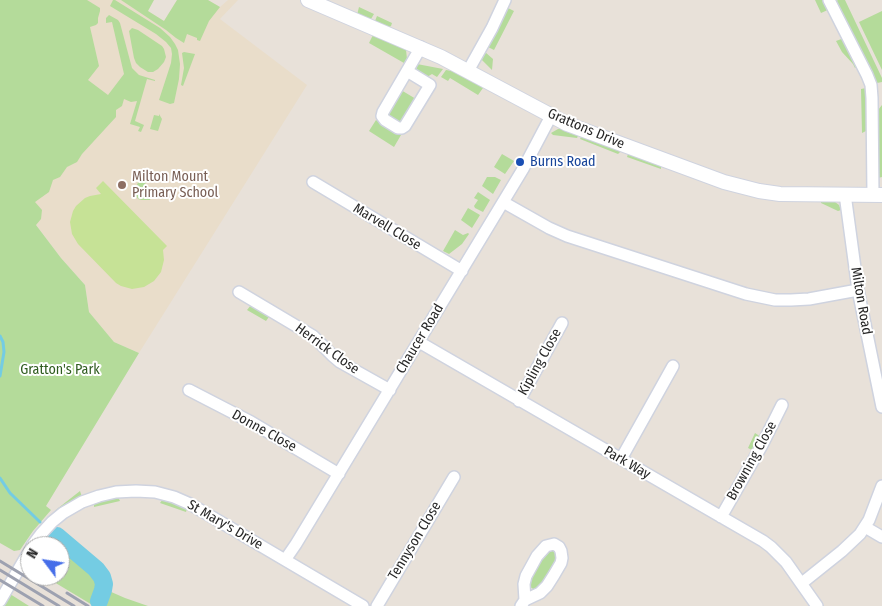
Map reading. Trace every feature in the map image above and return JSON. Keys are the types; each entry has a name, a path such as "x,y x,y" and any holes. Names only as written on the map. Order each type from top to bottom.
{"street":[{"name":"Grattons Drive","path":"311,0 468,70 551,116 724,182 758,191 780,194 878,195"},
{"path":"468,70 492,28 505,0"},
{"path":"829,0 877,97 878,195"},
{"path":"407,71 430,85 405,126 398,128 385,120 382,116 383,112 407,71 421,48"},
{"name":"Chaucer Road","path":"285,560 462,271 530,156 551,116"},
{"name":"Marvell Close","path":"313,182 462,271"},
{"name":"Milton Road","path":"844,194 858,290 882,407"},
{"path":"503,202 548,228 567,236 746,294 775,300 791,300 809,299 858,290"},
{"name":"Herrick Close","path":"240,292 313,336 340,362 390,390"},
{"name":"Kipling Close","path":"519,401 562,323"},
{"name":"Park Way","path":"418,342 763,541 786,562 817,606"},
{"path":"621,459 673,366"},
{"name":"Donne Close","path":"189,390 251,422 339,474"},
{"name":"Browning Close","path":"721,517 762,445 782,405"},
{"name":"Tennyson Close","path":"377,606 454,477"},
{"path":"802,583 842,551 865,527 882,486"},
{"name":"St Mary's Drive","path":"40,536 63,513 82,502 116,492 155,492 190,504 364,606"},
{"path":"865,527 882,537"},
{"path":"554,544 562,551 561,563 547,586 540,593 523,603 524,584 531,565 546,546 554,544"},
{"path":"0,601 20,567"}],"shaded area":[{"name":"Milton Mount Primary School","path":"58,0 130,0 164,21 177,0 208,0 220,7 228,0 238,0 220,19 307,85 139,353 114,342 89,312 85,285 61,258 28,214 0,93"}],"green space":[{"name":"Gratton's Park","path":"0,0 87,0 100,8 98,23 90,27 99,66 88,80 108,95 124,74 112,22 106,23 106,18 109,15 120,23 132,68 139,75 155,81 147,79 135,121 144,125 141,132 138,131 140,127 130,124 137,101 131,102 124,99 122,106 116,110 116,117 77,162 67,167 60,177 53,180 49,192 35,202 42,210 41,219 36,225 61,258 85,285 89,312 114,342 139,353 46,506 51,510 30,536 20,536 20,550 14,551 0,543"},
{"path":"113,0 160,28 175,44 180,64 174,103 170,104 159,100 171,63 171,48 156,34 110,6"},
{"path":"121,0 154,0 148,11 164,21 177,0 208,0 220,7 209,21 200,41 187,34 184,43"},
{"path":"815,0 825,0 830,9 821,13"},
{"path":"845,0 882,78 882,82 877,83 835,2"},
{"path":"359,7 374,14 370,20 357,15"},
{"path":"508,8 514,11 494,50 488,47"},
{"path":"882,11 882,70 859,22"},
{"path":"377,16 392,23 391,26 388,28 376,23"},
{"path":"132,28 138,30 164,49 166,57 164,62 153,72 148,72 136,63 129,31"},
{"path":"373,35 404,48 407,59 404,63 369,43"},
{"path":"844,38 859,66 855,68 836,41"},
{"path":"485,52 493,59 492,70 481,59"},
{"path":"182,53 195,54 183,86 181,85 184,68"},
{"path":"417,64 443,69 437,77 432,74 427,77 416,71"},
{"path":"446,70 457,72 483,88 478,95 450,78 448,81 441,77"},
{"path":"866,88 866,131 862,133 861,89"},
{"path":"401,90 416,99 400,123 388,117 387,113"},
{"path":"882,105 882,177 878,178 878,110"},
{"path":"159,114 162,119 158,131 150,129 154,115 159,116"},
{"path":"376,120 401,135 394,147 369,131"},
{"path":"563,128 579,134 577,138 553,135 551,133"},
{"path":"582,135 621,151 618,154 580,139"},
{"path":"502,154 514,161 505,174 494,167"},
{"path":"628,154 661,164 661,169 627,157"},
{"path":"143,171 150,173 142,191 152,196 150,200 138,199 136,196 136,187"},
{"path":"487,177 495,177 501,180 493,194 482,186"},
{"path":"103,181 167,246 163,250 164,260 161,272 154,281 144,287 132,289 116,283 78,244 72,234 70,222 73,211 85,198 101,194 96,188"},
{"path":"478,192 490,200 483,212 474,206 478,200 474,198"},
{"path":"821,198 830,199 839,205 841,210 838,211 821,203"},
{"path":"468,208 480,215 472,228 461,220"},
{"path":"455,230 463,235 469,234 462,244 449,254 443,251"},
{"path":"251,305 271,314 266,321 247,310"},
{"path":"755,433 761,437 754,451 748,448"},
{"path":"80,491 82,497 54,515 53,513 57,509"},
{"path":"118,497 120,501 94,507 94,503"},
{"path":"163,499 187,508 186,512 160,503"},
{"path":"58,532 63,536 53,536"},
{"path":"70,542 111,580 109,591 148,606 94,606 61,586 70,586"},
{"path":"553,550 556,553 557,561 543,585 535,590 530,587 529,579 544,552"},
{"path":"10,594 29,606 3,606"}],"waterway":[{"path":"0,336 4,352 0,376"},
{"path":"0,478 10,493 40,522"},
{"path":"70,547 96,569 102,577 104,584 99,601"}],"railway":[{"path":"0,561 74,606"},
{"path":"0,570 59,606"},
{"path":"0,580 43,606"},
{"path":"67,593 88,606"}],"place":[{"name":"Burns Road","path":"520,162"},
{"name":"Milton Mount Primary School","path":"122,185"}]}
